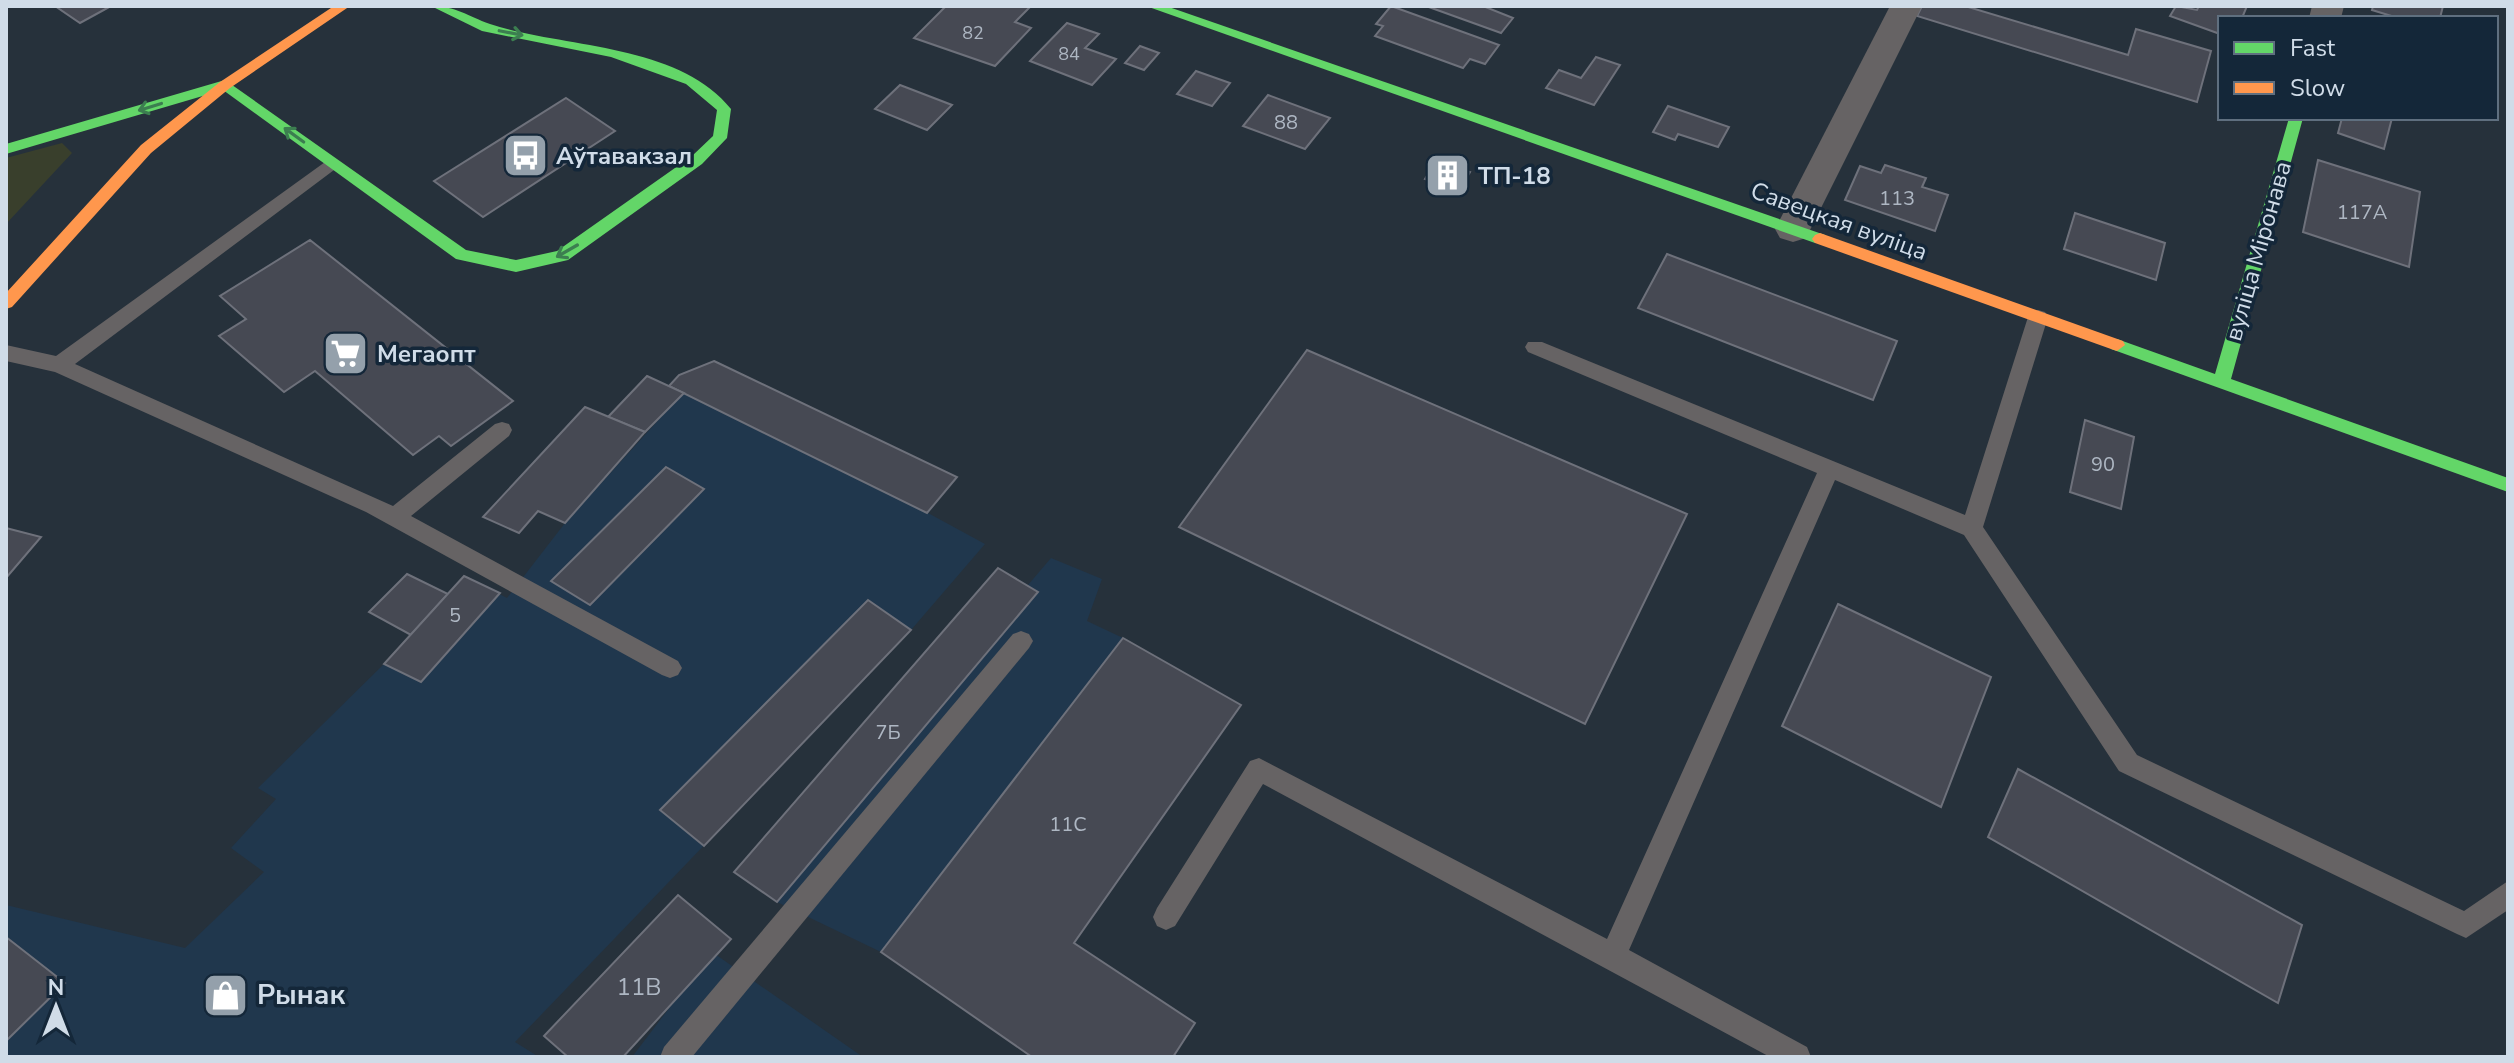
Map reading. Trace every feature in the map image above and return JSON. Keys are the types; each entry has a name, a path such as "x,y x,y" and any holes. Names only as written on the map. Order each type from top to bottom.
{"main road":[{"path":"6,303 146,149 225,85 343,6"},
{"path":"225,85 462,255 516,266 562,256 697,160 720,138 724,109 691,81 614,53 487,28 438,6"},
{"name":"Савецкая вуліца","path":"1153,6 1793,229 2508,485"},
{"path":"6,149 225,85"},
{"name":"вуліца Міронава","path":"2221,383 2295,120"}],"street":[{"path":"1793,229 1906,6"}],"lane":[{"path":"59,365 332,163"},
{"path":"1972,528 2038,317"},
{"path":"1535,347 1972,528 2128,763 2466,925 2508,894"},
{"path":"6,353 59,365 394,517 670,668"},
{"path":"394,517 502,430"},
{"path":"1613,956 1829,469"},
{"path":"674,1057 1021,641"},
{"path":"1166,917 1259,769 1797,1057"}],"shaded area":[{"path":"714,361 957,477 928,513 985,544 911,630 515,1042 539,1057 6,1057 6,905 185,948 264,872 231,848 276,799 258,788 384,664 464,576 507,598 565,523 683,393 669,386 679,375"},
{"path":"1051,558 1102,579 1087,621 1123,638 881,952 777,902 734,872 998,568 1028,585"},
{"path":"712,952 863,1057 632,1057"}],"green space":[{"path":"62,143 72,153 6,224 6,158"}],"building":[{"path":"55,6 111,6 80,23"},
{"path":"946,6 1031,6 1015,22 1031,28 995,66 914,38"},
{"path":"1391,6 1499,45 1485,64 1470,59 1463,68 1375,36 1383,26 1376,24"},
{"path":"1426,6 1483,6 1513,18 1501,33"},
{"path":"1922,6 1965,6 2128,55 2136,29 2211,51 2197,102 1917,16"},
{"path":"2176,6 2197,10 2199,6 2247,6 2243,16 2218,16 2218,33 2170,16"},
{"path":"2373,6 2443,6 2440,16 2392,16 2372,10"},
{"path":"1067,23 1099,34 1085,48 1116,59 1092,85 1030,61"},
{"path":"1140,46 1159,53 1144,70 1125,63"},
{"path":"1596,57 1620,65 1594,105 1546,88 1559,70 1581,78"},
{"path":"1196,71 1230,83 1212,106 1177,94"},
{"path":"900,85 952,105 927,130 875,109"},
{"path":"1268,95 1330,118 1305,149 1243,126"},
{"name":"Аўтавакзал","path":"566,98 615,131 483,217 434,181"},
{"path":"1668,106 1729,127 1718,147 1678,134 1675,140 1653,132"},
{"path":"2341,120 2391,120 2384,149 2338,133"},
{"path":"2318,160 2420,192 2409,267 2303,232"},
{"name":"ТП-18","path":"1436,161 1470,172 1459,191 1425,179"},
{"path":"1885,165 1926,178 1922,187 1948,195 1935,231 1845,200 1860,166 1881,173"},
{"path":"2075,213 2165,243 2156,280 2064,249"},
{"name":"Мегаопт","path":"310,240 513,401 451,446 439,436 413,455 315,371 284,392 219,336 246,319 220,296"},
{"path":"1667,254 1897,341 1873,400 1638,308"},
{"path":"1307,350 1687,514 1585,724 1179,527"},
{"path":"714,361 957,477 927,513 669,386 679,375"},
{"path":"647,376 684,393 645,432 608,417"},
{"path":"585,407 645,432 565,523 538,511 519,533 483,517"},
{"path":"2085,420 2134,437 2121,509 2070,492"},
{"path":"666,467 704,489 590,605 551,581"},
{"path":"6,528 41,537 6,578"},
{"path":"998,568 1038,592 777,902 734,872"},
{"path":"407,574 448,594 411,635 369,612"},
{"path":"464,576 500,593 421,682 384,664"},
{"path":"868,600 911,630 704,846 660,810"},
{"path":"1838,604 1991,677 1941,807 1782,726"},
{"path":"1123,638 1241,705 1074,943 1195,1023 1173,1057 1032,1057 881,952"},
{"path":"2018,769 2302,925 2278,1003 1988,837"},
{"path":"678,895 731,939 623,1057 568,1057 544,1036"},
{"path":"6,937 65,983 6,1041"}],"traffic: fast":[{"path":"6,149 225,85 462,255 516,266 562,256 697,160 720,138 724,109 691,81 614,53 487,28 438,6"},
{"path":"1153,6 1820,239"},
{"path":"2221,383 2295,120"},
{"path":"2117,345 2508,485"}],"traffic: slow":[{"path":"6,303 146,149 225,85 343,6"},
{"path":"1820,239 2117,345"}],"place":[{"name":"Аўтавакзал","path":"525,156"},
{"name":"ТП-18","path":"1447,176"},
{"name":"Мегаопт","path":"346,354"},
{"name":"Рынак","path":"226,995"}]}
